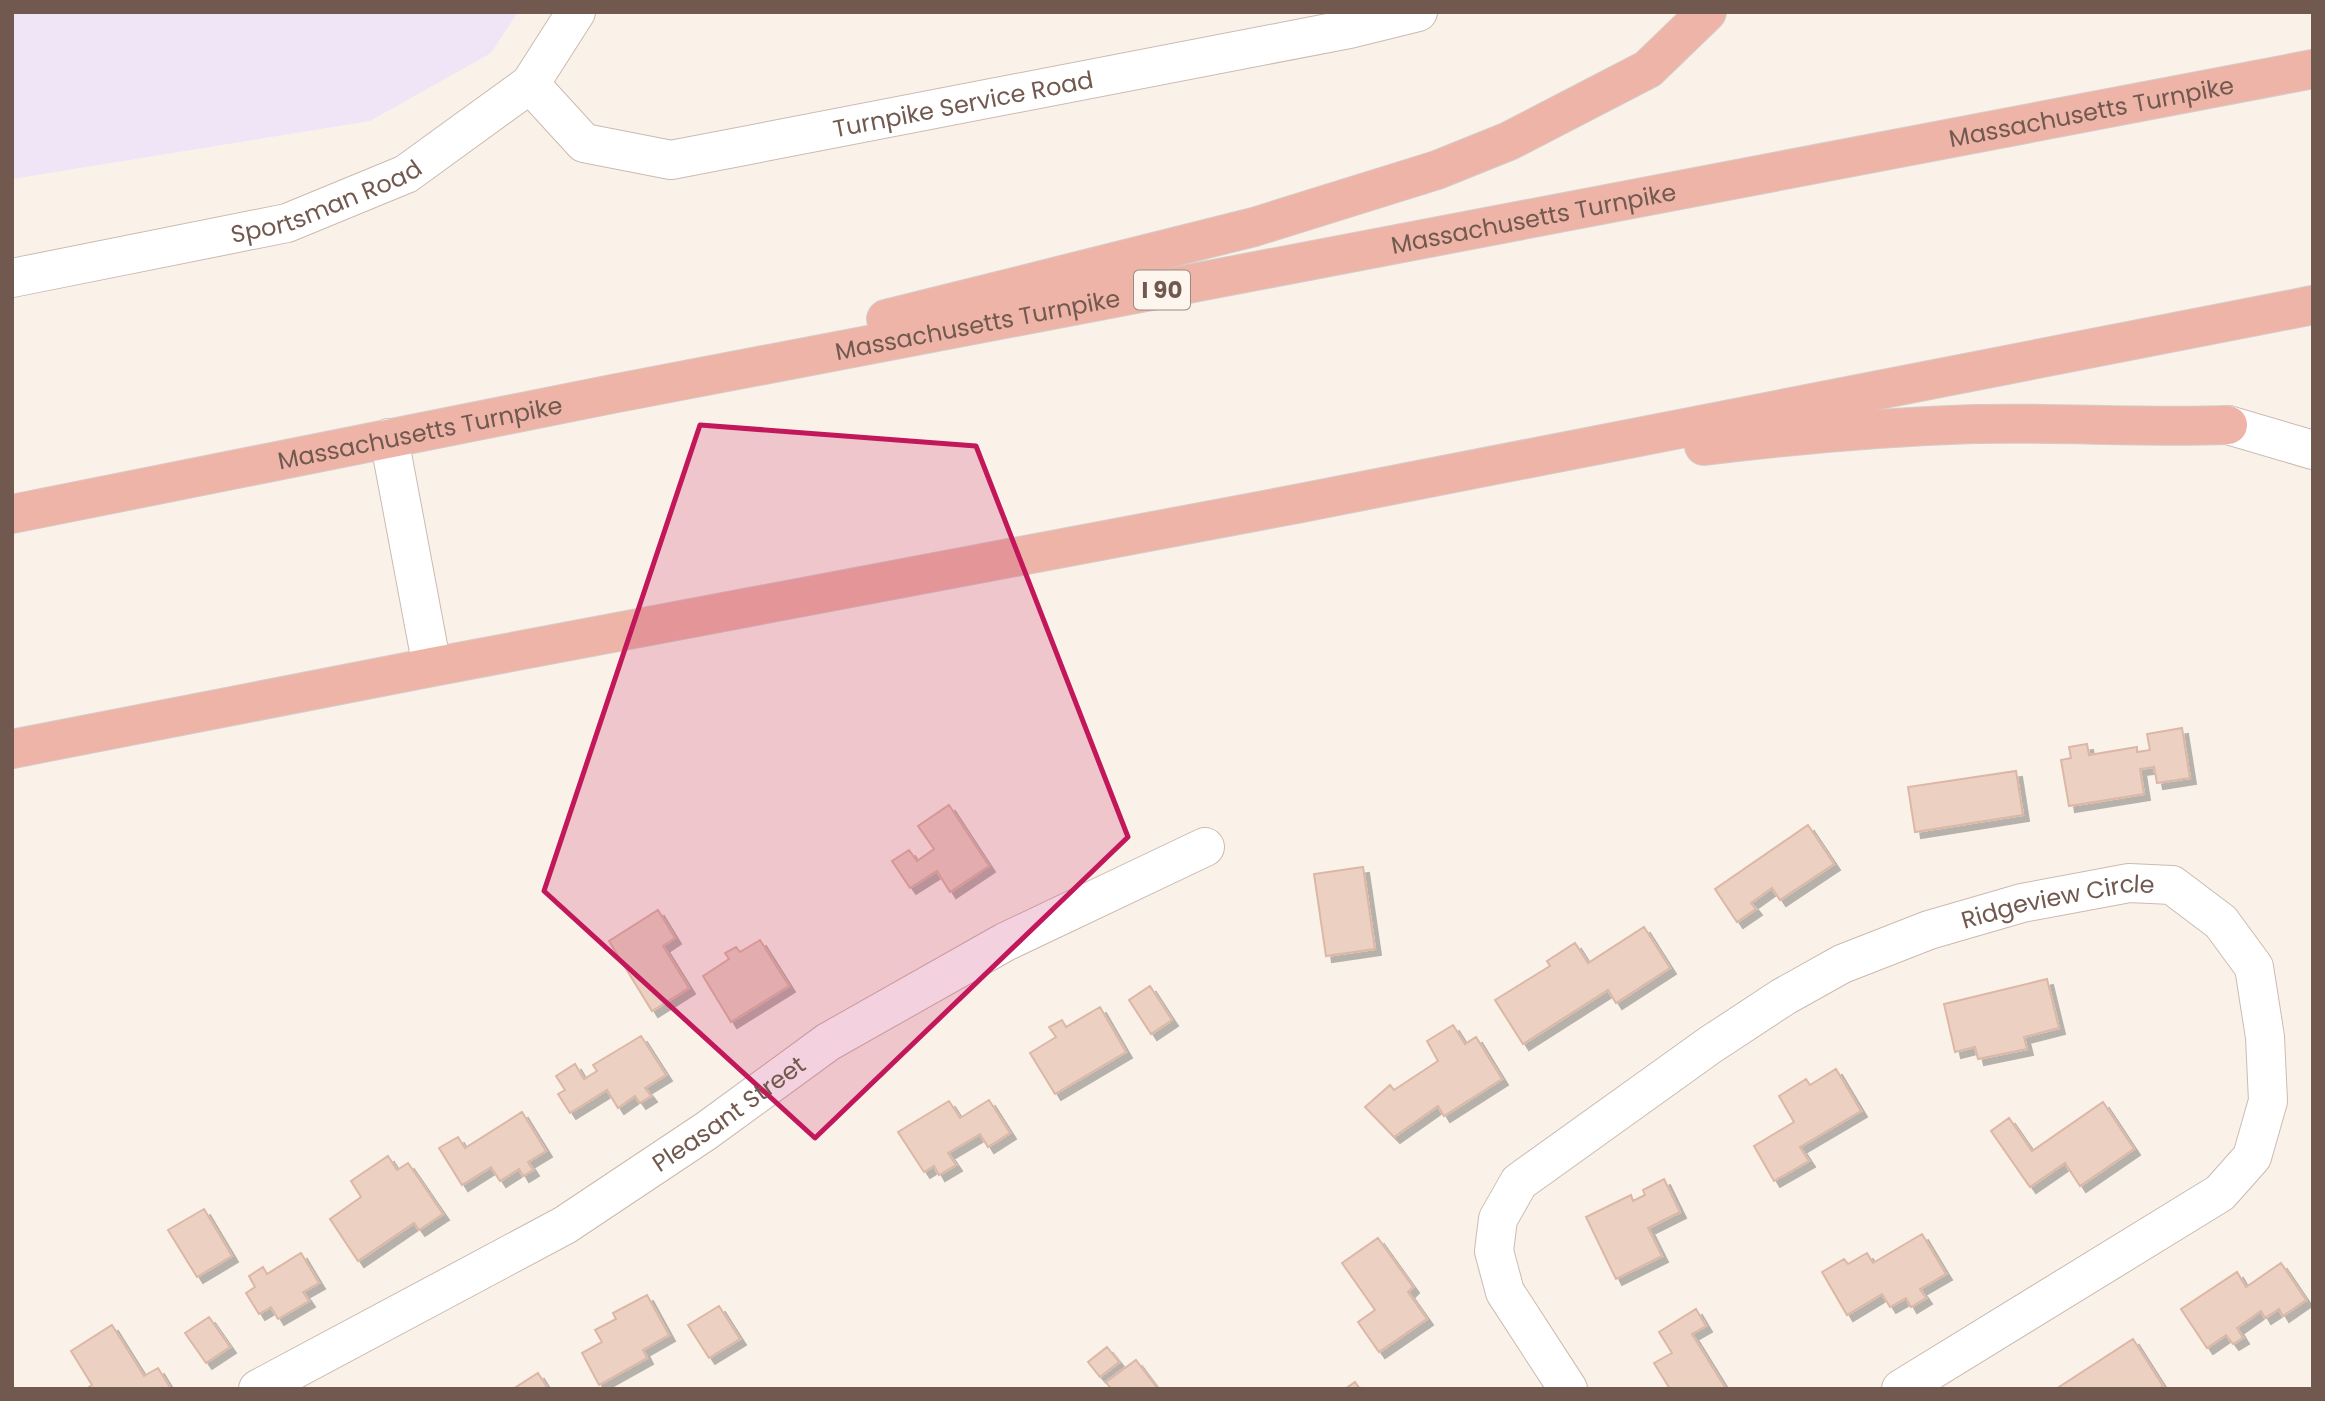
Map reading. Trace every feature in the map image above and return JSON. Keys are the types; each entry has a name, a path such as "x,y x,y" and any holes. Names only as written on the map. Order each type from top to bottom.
{"highway":[{"path":"612,394 955,301 1254,227 1437,170 1508,141 1648,69 1707,12"},
{"name":"Massachusetts Turnpike","path":"12,514 612,394 2313,69"},
{"path":"12,749 2313,304"},
{"path":"1392,484 1713,444 1872,430 1975,424 2172,427 2228,425"}],"street":[{"name":"Sportsman Road","path":"12,278 287,223 406,174 530,84 576,12"},
{"name":"Turnpike Service Road","path":"530,84 584,143 671,160 1349,29 1418,12"},
{"path":"2228,425 2313,422"},
{"path":"2228,425 2313,450"},
{"path":"389,438 432,667"},
{"name":"Pleasant Street","path":"258,1389 565,1225 706,1131 828,1042 1005,942 1205,846"},
{"name":"Ridgeview Circle","path":"1568,1389 1505,1292 1494,1251 1498,1219 1519,1182 1710,1045 1783,997 1842,964 1929,930 2022,902 2129,883 2172,885 2221,922 2254,967 2265,1037 2268,1101 2252,1157 2220,1193 1901,1389"}],"highlighted area":[{"path":"700,425 976,446 1128,837 815,1138 544,891"}],"shaded area":[{"path":"12,12 518,12 491,53 370,121 12,179"}],"building":[{"path":"2182,728 2190,778 2157,783 2154,767 2140,769 2144,794 2069,806 2061,760 2071,758 2069,747 2087,744 2089,755 2137,747 2137,752 2150,750 2147,734"},
{"path":"2016,771 2023,815 1915,832 1908,787"},
{"path":"949,805 989,866 950,892 937,871 910,888 892,861 909,850 917,861 934,849 918,826"},
{"path":"1808,825 1834,864 1780,900 1772,888 1751,903 1756,909 1737,922 1715,889"},
{"path":"1363,867 1375,949 1326,956 1314,874"},
{"path":"658,910 675,938 663,946 689,988 652,1011 609,941"},
{"path":"1644,927 1670,968 1616,1003 1608,990 1523,1044 1495,1000 1550,966 1547,961 1575,943 1588,963"},
{"path":"760,940 789,986 731,1022 703,976 729,959 725,953 736,947 740,952"},
{"path":"2047,979 2059,1028 2024,1037 2027,1049 1978,1059 1975,1047 1955,1052 1944,1004"},
{"path":"1150,986 1172,1020 1151,1034 1129,1000"},
{"path":"1100,1007 1126,1052 1055,1094 1030,1053 1056,1037 1049,1027 1062,1020 1066,1027"},
{"path":"1453,1025 1465,1044 1476,1037 1502,1079 1444,1116 1438,1106 1394,1137 1365,1107 1390,1085 1394,1090 1438,1061 1427,1041"},
{"path":"641,1036 666,1075 645,1088 651,1096 640,1103 635,1096 618,1108 607,1090 570,1113 558,1094 565,1090 556,1076 575,1064 584,1079 597,1071 593,1065"},
{"path":"1836,1069 1861,1111 1800,1147 1809,1161 1774,1181 1754,1146 1794,1122 1779,1096 1806,1079 1810,1085"},
{"path":"989,1100 1010,1133 988,1147 980,1134 948,1153 956,1165 939,1175 934,1166 924,1172 898,1132 949,1101 960,1118"},
{"path":"2103,1102 2134,1149 2080,1186 2065,1163 2030,1187 1991,1131 2009,1118 2032,1151"},
{"path":"522,1112 546,1151 528,1162 533,1170 523,1176 519,1169 500,1181 491,1167 462,1185 439,1148 458,1137 465,1148"},
{"path":"388,1156 397,1170 408,1163 443,1214 419,1230 414,1223 358,1261 330,1219 361,1197 351,1181"},
{"path":"1664,1179 1680,1212 1648,1228 1662,1256 1616,1279 1586,1217 1631,1195 1633,1201 1645,1195 1643,1190"},
{"path":"204,1209 232,1256 197,1277 168,1230"},
{"path":"1922,1234 1946,1274 1920,1289 1926,1298 1911,1307 1906,1298 1890,1307 1882,1294 1847,1315 1822,1272 1844,1259 1848,1264 1867,1253 1873,1263"},
{"path":"1378,1238 1413,1287 1408,1292 1427,1319 1379,1352 1358,1322 1375,1310 1342,1263"},
{"path":"301,1253 319,1283 303,1292 309,1301 278,1319 271,1307 259,1314 246,1293 255,1287 249,1276 263,1267 267,1274"},
{"path":"2281,1263 2306,1300 2283,1316 2279,1309 2265,1318 2261,1311 2237,1328 2243,1338 2233,1344 2226,1335 2207,1348 2181,1309 2237,1272 2246,1287"},
{"path":"647,1295 669,1335 643,1350 647,1358 599,1385 582,1353 602,1342 595,1330 616,1319 613,1313"},
{"path":"719,1306 740,1339 709,1358 688,1325"},
{"path":"1696,1309 1706,1326 1692,1334 1726,1389 1670,1389 1654,1363 1672,1353 1659,1332"},
{"path":"209,1317 230,1347 206,1363 185,1333"},
{"path":"112,1325 144,1376 158,1368 171,1389 86,1389 92,1385 71,1351"},
{"path":"2133,1339 2163,1386 2159,1389 2056,1389"},
{"path":"1107,1347 1119,1362 1100,1377 1088,1362"},
{"path":"1136,1360 1157,1388 1111,1389 1106,1382"},
{"path":"538,1373 548,1389 513,1389"},
{"path":"1355,1382 1360,1389 1345,1389"}]}
